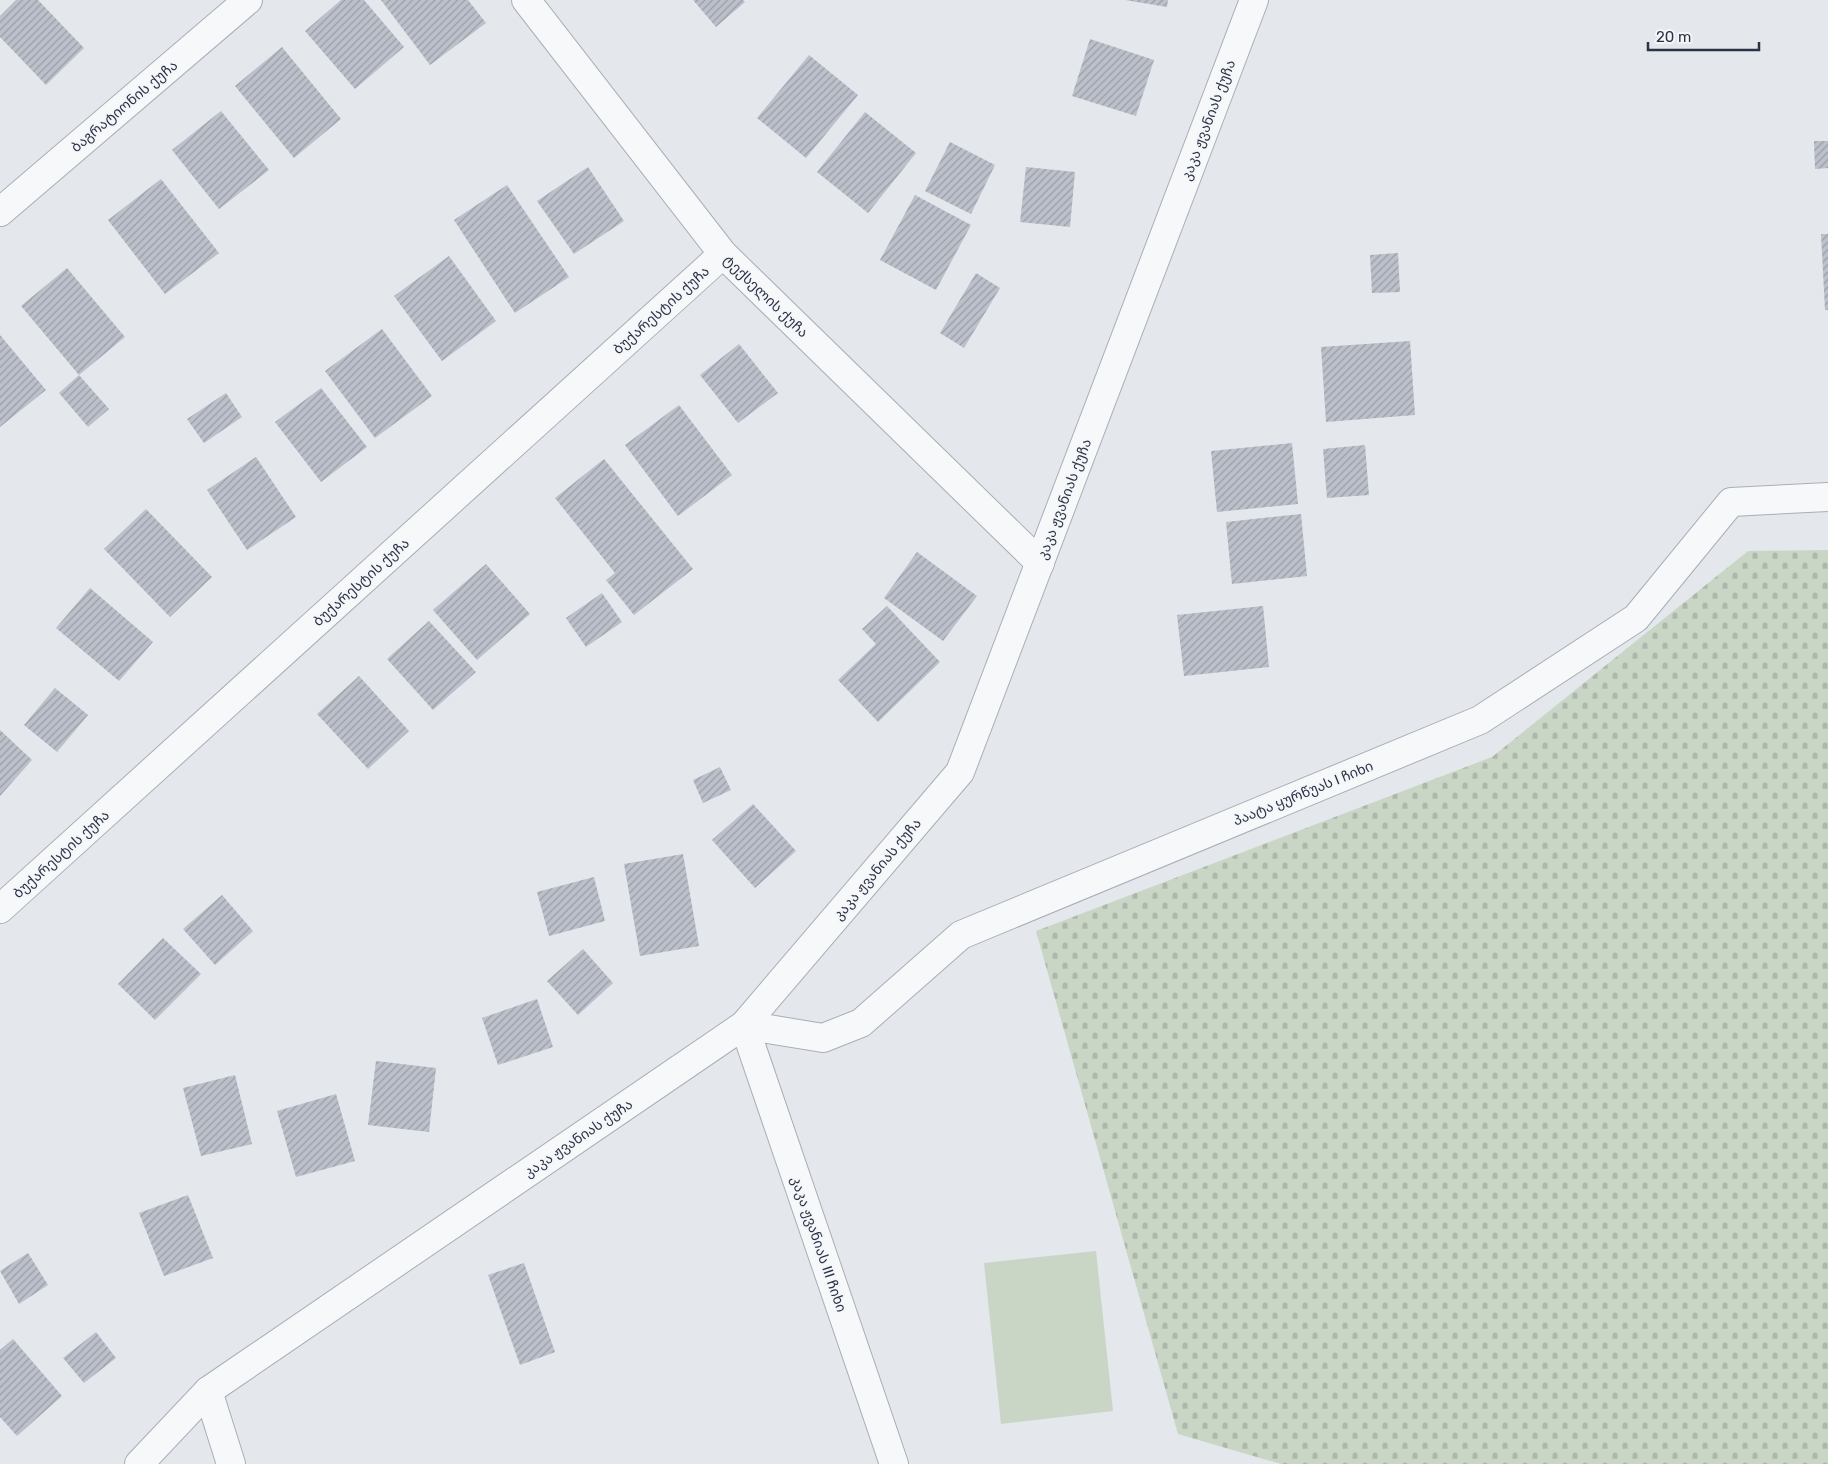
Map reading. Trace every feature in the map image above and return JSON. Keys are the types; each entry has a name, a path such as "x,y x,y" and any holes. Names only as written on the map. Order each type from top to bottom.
{"street":[{"name":"ბაგრატიონის ქუჩა","path":"0,212 248,0"},
{"name":"ტექსელის ქუჩა","path":"526,0 723,254 1040,563"},
{"name":"კაკა ჟვანიას ქუჩა","path":"139,1464 208,1391 744,1025 960,772 1254,0"},
{"name":"ბუქარესტის ქუჩა","path":"0,910 723,254"},
{"name":"პაატა ყურწუას I ჩიხი","path":"744,1025 823,1038 861,1023 961,935 1480,720 1636,618 1731,502 1828,497"},
{"name":"კაკა ჟვანიას III ჩიხი","path":"744,1025 894,1464"},
{"path":"208,1391 231,1464"}],"green space":[{"path":"1828,550 1828,1464 1281,1464 1178,1434 1036,931 1492,757 1748,551"},
{"path":"1096,1251 1113,1411 1001,1424 984,1263"}],"building":[{"path":"16,0 38,0 84,48 46,85 0,37 0,16"},
{"path":"341,0 364,0 404,47 355,89 305,31"},
{"path":"381,0 468,0 486,23 430,65"},
{"path":"693,0 743,0 745,2 716,27"},
{"path":"1125,0 1168,0 1167,7"},
{"path":"1090,39 1154,60 1136,116 1072,96"},
{"path":"282,47 341,119 294,158 235,86"},
{"path":"809,55 858,95 806,158 757,118"},
{"path":"221,111 269,170 219,209 172,150"},
{"path":"865,112 916,153 868,213 817,172"},
{"path":"1814,141 1828,141 1828,168 1815,169"},
{"path":"950,142 995,165 971,214 925,191"},
{"path":"588,167 624,221 574,254 537,201"},
{"path":"1026,167 1075,172 1070,227 1020,222"},
{"path":"161,179 219,253 165,294 108,220"},
{"path":"507,185 569,277 515,313 454,220"},
{"path":"915,195 971,225 936,290 880,260"},
{"path":"1821,234 1828,234 1828,310 1825,310"},
{"path":"1398,253 1400,292 1372,293 1370,255"},
{"path":"449,256 496,321 442,361 394,296"},
{"path":"67,268 125,337 79,375 21,306"},
{"path":"976,273 1000,288 964,348 940,333"},
{"path":"382,329 432,396 375,438 325,371"},
{"path":"0,335 46,390 0,427"},
{"path":"1410,341 1415,415 1326,422 1321,347"},
{"path":"739,344 778,393 738,423 700,375"},
{"path":"79,375 109,409 88,427 59,393"},
{"path":"321,388 367,447 321,482 275,422"},
{"path":"226,393 242,417 204,443 187,419"},
{"path":"679,405 732,475 678,516 625,445"},
{"path":"1292,443 1298,504 1217,512 1211,451"},
{"path":"1365,445 1369,495 1327,498 1323,449"},
{"path":"256,457 296,517 247,550 207,490"},
{"path":"604,459 693,569 634,615 606,580 615,573 555,498"},
{"path":"146,509 212,577 170,617 104,549"},
{"path":"1301,514 1307,576 1232,584 1226,522"},
{"path":"917,552 977,596 943,641 884,598"},
{"path":"486,564 530,614 477,660 433,610"},
{"path":"90,588 153,642 119,681 56,628"},
{"path":"602,593 622,622 586,647 566,618"},
{"path":"887,606 940,662 878,722 838,680 876,644 862,629"},
{"path":"1263,606 1269,667 1184,676 1177,615"},
{"path":"429,621 476,672 433,710 387,659"},
{"path":"359,676 409,731 368,769 317,714"},
{"path":"55,688 88,715 57,752 24,725"},
{"path":"0,730 32,760 0,796"},
{"path":"720,767 731,790 703,803 693,780"},
{"path":"753,804 796,851 755,888 712,840"},
{"path":"683,854 699,946 640,956 624,864"},
{"path":"594,877 605,921 549,936 537,892"},
{"path":"222,895 253,931 215,965 183,929"},
{"path":"163,938 201,974 155,1020 118,984"},
{"path":"583,949 613,983 578,1015 547,981"},
{"path":"537,999 553,1047 498,1065 482,1018"},
{"path":"376,1061 436,1068 429,1132 368,1125"},
{"path":"235,1075 252,1144 201,1156 183,1088"},
{"path":"336,1094 355,1161 296,1177 277,1111"},
{"path":"188,1195 213,1258 164,1276 139,1213"},
{"path":"28,1253 48,1285 19,1304 0,1271"},
{"path":"524,1263 555,1352 520,1365 488,1275"},
{"path":"96,1332 116,1358 84,1383 63,1358"},
{"path":"13,1339 62,1396 17,1436 0,1417 0,1350"}]}
